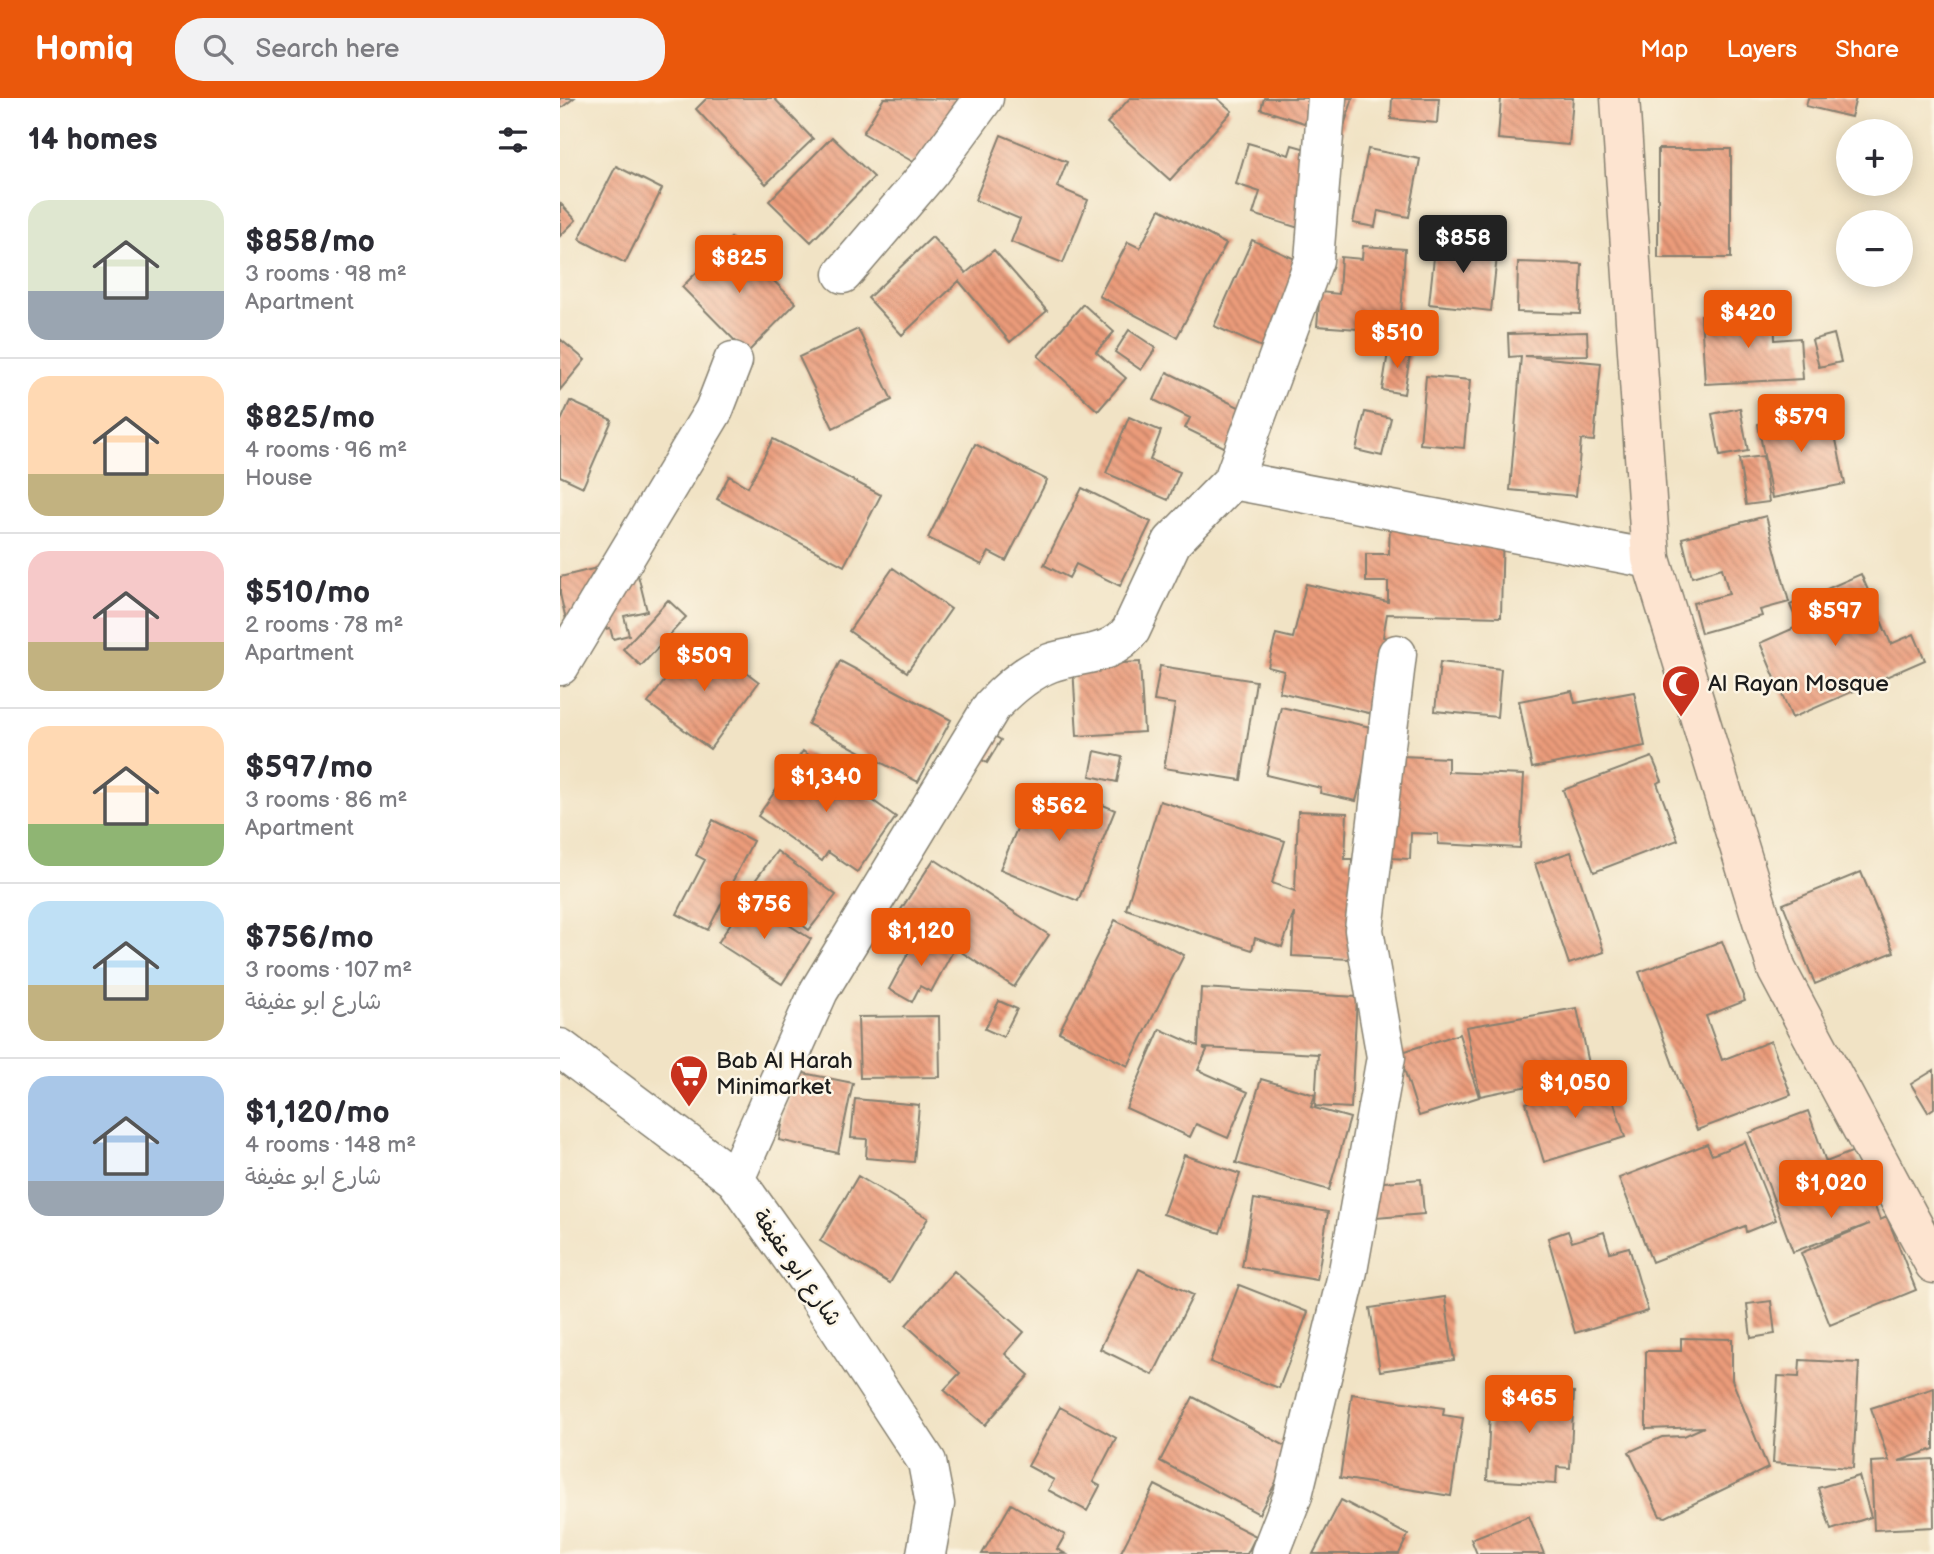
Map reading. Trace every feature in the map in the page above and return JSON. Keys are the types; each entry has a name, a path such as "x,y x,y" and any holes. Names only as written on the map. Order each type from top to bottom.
{"main road":[{"path":"1620,98 1651,559 1777,970 1934,1264"}],"street":[{"path":"843,274 930,172 984,98"},
{"path":"735,1179 819,991 992,706 1009,688 1040,668 1109,649 1121,642 1131,630 1172,542 1233,480 1314,260 1327,98"},
{"path":"560,666 714,410 733,361"},
{"path":"1233,480 1651,559"},
{"path":"1270,1554 1293,1495 1348,1271 1386,1057 1364,930 1397,654"},
{"name":"شارع ابو عفيفة","path":"560,1048 735,1179 808,1281 927,1462 936,1504 926,1554"}],"building":[{"path":"560,98 574,98 560,109"},
{"path":"707,98 774,98 813,139 766,184 696,109"},
{"path":"884,98 962,99 922,167 863,133"},
{"path":"1130,98 1217,98 1232,111 1170,180 1107,123"},
{"path":"1264,98 1353,98 1341,135 1261,109"},
{"path":"1392,98 1439,98 1437,123 1391,119"},
{"path":"1501,98 1573,98 1569,145 1498,139"},
{"path":"1808,98 1856,98 1851,117 1806,106"},
{"path":"1001,135 1067,162 1057,187 1088,200 1063,263 1011,242 1020,219 975,200"},
{"path":"832,137 874,177 811,242 769,201"},
{"path":"1248,143 1289,155 1292,145 1334,157 1312,232 1253,214 1260,192 1236,184"},
{"path":"1368,149 1420,159 1409,217 1378,211 1375,227 1353,223"},
{"path":"1658,149 1731,149 1731,258 1658,258"},
{"path":"616,166 662,189 625,263 579,239"},
{"path":"560,203 576,220 560,236"},
{"path":"1160,209 1226,244 1177,337 1099,296 1128,242 1140,248"},
{"path":"932,237 966,273 994,250 1047,311 1010,342 959,281 902,335 868,298"},
{"path":"731,238 796,303 747,353 682,287"},
{"path":"1436,239 1498,247 1491,311 1429,304"},
{"path":"1252,240 1320,270 1282,356 1214,326"},
{"path":"1363,246 1405,249 1400,332 1317,326 1320,292 1339,294 1341,257 1362,259"},
{"path":"1518,262 1582,264 1580,314 1517,312"},
{"path":"1083,304 1114,332 1096,352 1126,378 1098,411 1038,356"},
{"path":"1774,311 1775,340 1800,338 1803,379 1705,384 1701,315"},
{"path":"858,329 892,400 833,428 799,357"},
{"path":"1129,330 1156,348 1141,370 1115,352"},
{"path":"1587,332 1588,355 1525,356 1601,363 1594,441 1581,440 1576,496 1510,490 1521,356 1509,357 1508,334"},
{"path":"1834,334 1841,362 1819,367 1812,340"},
{"path":"560,339 585,360 560,390"},
{"path":"1389,346 1411,349 1404,394 1382,390"},
{"path":"1167,372 1249,412 1230,450 1185,428 1190,418 1154,400"},
{"path":"1426,376 1470,380 1464,448 1420,444"},
{"path":"570,401 612,420 583,487 560,476 560,423"},
{"path":"1740,408 1748,451 1720,456 1712,414"},
{"path":"1830,410 1845,484 1772,498 1758,424"},
{"path":"1365,412 1391,418 1382,456 1356,450"},
{"path":"1129,417 1161,431 1150,460 1180,472 1168,500 1106,473"},
{"path":"773,439 881,495 844,566 717,499 729,476 748,487"},
{"path":"975,444 1047,480 1006,561 989,552 982,565 928,538"},
{"path":"1763,456 1769,502 1746,505 1739,459"},
{"path":"1082,488 1151,522 1120,586 1076,564 1069,578 1044,565"},
{"path":"1766,516 1789,602 1760,610 1762,616 1701,633 1693,603 1729,594 1722,568 1692,577 1682,538"},
{"path":"1390,520 1503,523 1501,617 1387,614 1383,637 1394,639 1377,715 1279,692 1284,671 1268,667 1276,634 1293,638 1306,584 1388,602 1388,582 1366,582 1366,554 1389,554"},
{"path":"634,559 647,611 624,616 629,635 613,639 610,628 570,637 560,594 560,577"},
{"path":"893,568 951,609 907,672 849,631"},
{"path":"1861,574 1891,644 1914,634 1925,660 1792,718 1760,643 1799,626 1790,605"},
{"path":"668,600 686,617 641,666 623,649"},
{"path":"698,636 759,682 710,749 648,703"},
{"path":"840,661 951,720 918,782 808,724"},
{"path":"1140,662 1144,732 1077,736 1073,666"},
{"path":"1440,662 1501,669 1497,717 1435,711"},
{"path":"1160,666 1256,681 1241,780 1164,768 1175,704 1154,701"},
{"path":"1572,691 1575,703 1634,692 1645,746 1532,768 1519,701"},
{"path":"1281,707 1375,728 1356,801 1320,793 1321,788 1266,775"},
{"path":"982,728 1001,740 987,763 967,750"},
{"path":"803,751 896,817 857,872 828,852 822,861 758,816"},
{"path":"1095,751 1122,757 1117,782 1090,776"},
{"path":"1376,755 1448,758 1448,772 1524,775 1520,848 1438,844 1438,834 1411,833 1410,859 1371,857"},
{"path":"1652,757 1662,781 1657,783 1678,840 1594,872 1563,790"},
{"path":"1053,784 1115,810 1078,901 1000,869 1024,812 1039,818"},
{"path":"1160,801 1285,841 1272,883 1295,891 1298,811 1347,813 1345,859 1352,859 1349,959 1292,956 1294,912 1282,947 1255,938 1252,950 1126,909"},
{"path":"713,820 753,841 708,930 677,914 705,860 696,855"},
{"path":"777,851 836,895 809,930 751,886"},
{"path":"1571,852 1604,952 1569,964 1535,864"},
{"path":"934,859 1049,935 1014,987 900,911"},
{"path":"1861,872 1894,952 1815,984 1783,904"},
{"path":"747,898 811,939 782,984 718,943"},
{"path":"1115,920 1184,955 1128,1066 1059,1032"},
{"path":"919,933 953,951 931,992 920,986 912,1002 889,989"},
{"path":"1722,941 1745,1001 1706,1016 1722,1060 1771,1041 1791,1095 1697,1130 1639,972"},
{"path":"1201,988 1357,997 1351,1108 1315,1106 1318,1054 1203,1048 1207,1050 1198,1070 1248,1092 1228,1138 1196,1124 1190,1137 1126,1108 1160,1029 1198,1046"},
{"path":"999,1001 1017,1009 1003,1037 985,1029"},
{"path":"1577,1008 1591,1073 1480,1096 1466,1027"},
{"path":"939,1016 940,1077 860,1078 858,1017"},
{"path":"1459,1034 1479,1097 1419,1116 1399,1053"},
{"path":"1934,1070 1934,1108 1928,1112 1911,1084"},
{"path":"793,1071 853,1083 838,1153 779,1140"},
{"path":"1606,1078 1625,1137 1544,1162 1526,1103"},
{"path":"1261,1079 1315,1095 1311,1107 1350,1118 1329,1190 1236,1163"},
{"path":"855,1099 919,1105 914,1162 866,1158 867,1139 851,1138"},
{"path":"1808,1111 1826,1162 1854,1151 1880,1220 1887,1217 1916,1290 1830,1325 1801,1253 1869,1224 1793,1252 1749,1133"},
{"path":"1745,1142 1776,1220 1746,1232 1745,1226 1652,1262 1619,1178 1707,1144 1712,1155"},
{"path":"1184,1155 1240,1174 1220,1233 1163,1214"},
{"path":"858,1176 928,1218 890,1283 820,1241"},
{"path":"1421,1179 1424,1214 1364,1219 1360,1184"},
{"path":"1254,1199 1328,1212 1317,1280 1242,1267"},
{"path":"1568,1231 1572,1242 1604,1232 1610,1252 1629,1247 1648,1311 1575,1333 1548,1238"},
{"path":"1139,1269 1193,1295 1153,1375 1100,1349"},
{"path":"954,1271 1024,1332 1005,1354 1029,1375 985,1425 944,1390 960,1373 906,1325"},
{"path":"1239,1285 1308,1312 1279,1388 1210,1362"},
{"path":"1445,1297 1454,1360 1380,1371 1370,1308"},
{"path":"1771,1301 1775,1334 1751,1338 1747,1304"},
{"path":"1681,1338 1732,1339 1732,1380 1768,1468 1666,1517 1660,1516 1629,1452 1662,1437 1684,1436 1704,1427 1646,1429 1646,1351 1681,1351"},
{"path":"1800,1360 1859,1363 1853,1468 1773,1463 1778,1376 1799,1377"},
{"path":"1491,1387 1574,1392 1570,1468 1557,1467 1556,1484 1487,1480"},
{"path":"1934,1388 1934,1449 1899,1461 1933,1459 1934,1527 1874,1530 1871,1462 1889,1461 1871,1408"},
{"path":"1352,1394 1444,1408 1443,1415 1463,1418 1451,1496 1340,1478"},
{"path":"1193,1397 1293,1450 1259,1514 1160,1461"},
{"path":"1060,1407 1116,1438 1093,1482 1100,1486 1087,1511 1048,1490 1054,1480 1028,1466"},
{"path":"1859,1476 1871,1517 1831,1530 1818,1488"},
{"path":"1155,1485 1256,1536 1247,1554 1120,1554"},
{"path":"1341,1500 1408,1535 1399,1554 1313,1554"},
{"path":"1011,1504 1065,1535 1057,1549 1066,1554 982,1554"},
{"path":"1529,1516 1544,1554 1477,1554 1471,1539"}],"place":[{"name":"Al Rayan Mosque","path":"1681,718"},
{"name":"Bab Al Harah Minimarket","path":"689,1108"}]}
